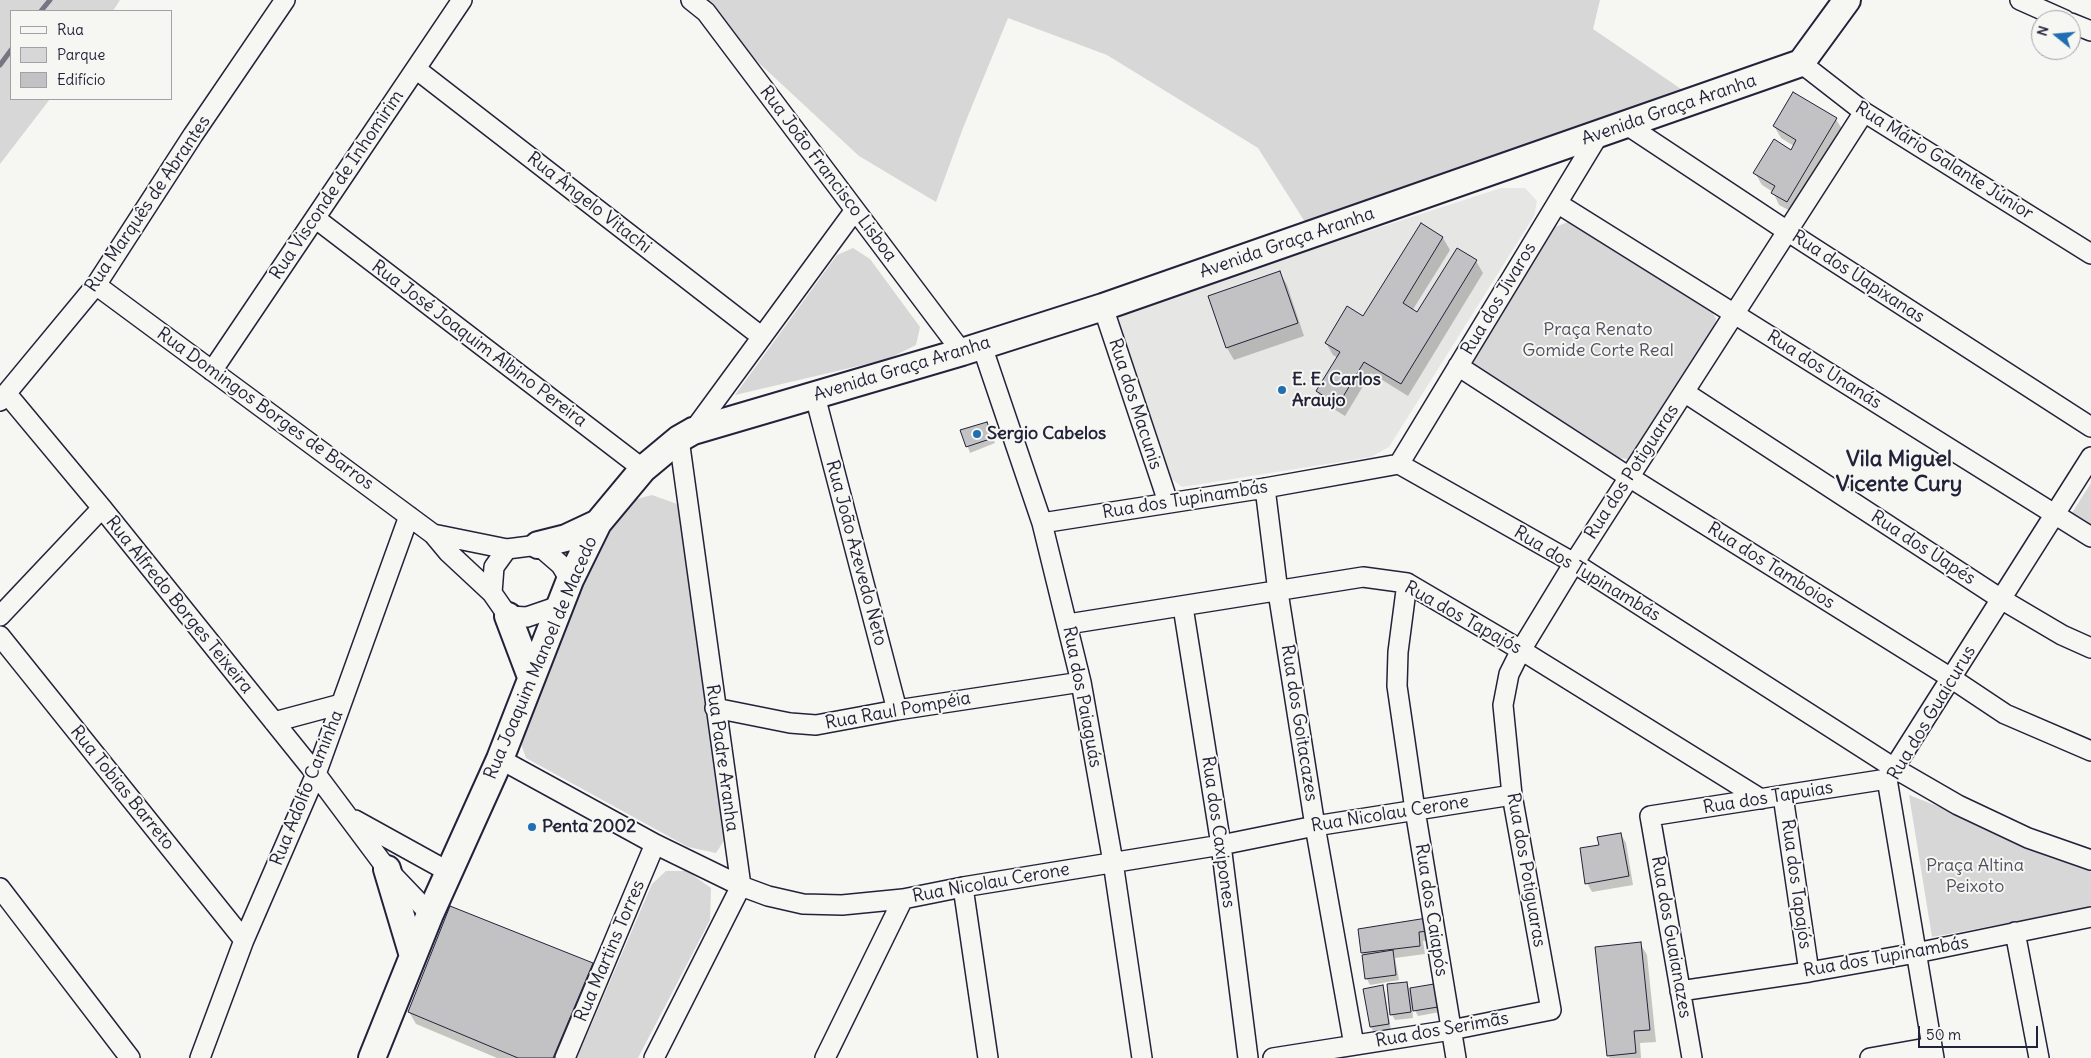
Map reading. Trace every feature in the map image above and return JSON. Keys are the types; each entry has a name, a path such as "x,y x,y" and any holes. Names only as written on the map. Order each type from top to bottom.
{"street":[{"name":"Rua Marquês de Abrantes","path":"3,397 96,285 193,135 285,0"},
{"name":"Rua Visconde de Inhomirim","path":"212,371 462,0"},
{"name":"Rua João Francisco Lisboa","path":"691,0 706,12 855,210 972,349"},
{"path":"1802,63 1847,0"},
{"path":"2020,0 2042,10"},
{"name":"Rua Mário Galante Júnior","path":"1802,63 1864,112 2091,254"},
{"name":"Avenida Graça Aranha","path":"686,435 972,349 1102,307 1802,63"},
{"name":"Rua Ângelo Vitachi","path":"416,69 762,336"},
{"name":"Rua dos Potiguaras","path":"1551,1010 1512,795 1503,705 1509,674 1521,650 1574,563 1864,112"},
{"name":"Rua dos Uapixanas","path":"1627,125 1787,231 2091,427"},
{"name":"Rua dos Jivaros","path":"1399,464 1599,134"},
{"name":"Rua dos Unanás","path":"1557,204 2091,538"},
{"name":"Rua Joaquim Manoel de Macedo","path":"372,1058 430,914 500,759 559,606 598,523 643,469 686,435 855,210"},
{"name":"Rua José Joaquim Albino Pereira","path":"315,218 643,469"},
{"name":"Rua Domingos Borges de Barros","path":"96,285 433,534 448,552 492,593 508,616"},
{"name":"Rua dos Macunis","path":"1102,307 1168,502"},
{"name":"Rua dos Paiaguás","path":"972,349 1042,524 1082,682 1113,862 1142,1058"},
{"name":"Rua dos Tamboios","path":"1458,366 1629,477 1951,678 2005,714 2091,751"},
{"name":"Rua dos Uapés","path":"1684,392 2001,599 2062,635 2091,648"},
{"name":"Rua João Azevedo Neto","path":"815,396 897,710"},
{"name":"Rua Alfredo Borges Teixeira","path":"3,397 102,508 316,774 387,869 430,914"},
{"name":"Rua Padre Aranha","path":"686,435 715,708 741,886"},
{"name":"Rua dos Guaicurus","path":"1933,1052 1916,953 1890,774 2091,457"},
{"name":"Rua dos Tupinambás","path":"1042,524 1399,464 1574,563 1890,774 2028,838 2091,860"},
{"name":"Rua dos Goitacazes","path":"1265,488 1278,592 1315,826 1354,1045"},
{"path":"0,616 102,508"},
{"name":"Rua Adolfo Caminha","path":"200,1058 244,940 316,774 409,516"},
{"path":"538,546 566,538 598,523"},
{"name":"Rua Domingos Borges de Barros","path":"433,534 507,549 538,546"},
{"path":"538,546 560,564 570,580"},
{"path":"492,593 494,566 507,549"},
{"name":"Rua dos Tapajós","path":"1068,624 1363,578 1407,583 1521,650 1761,799"},
{"name":"Rua dos Caiapós","path":"1407,583 1398,652 1397,686 1415,810 1456,1058"},
{"path":"531,677 508,616 527,617 559,606"},
{"name":"Rua dos Caxipones","path":"1183,607 1221,845 1248,1058"},
{"name":"Rua Tobias Barreto","path":"0,636 244,940"},
{"name":"Rua Raul Pompéia","path":"715,708 790,723 816,725 897,710 1082,682"},
{"path":"274,722 341,704"},
{"name":"Rua Nicolau Cerone","path":"500,759 655,844 741,886 768,896 803,904 842,905 903,899 963,887 1221,845 1315,826 1512,795"},
{"name":"Rua dos Tapuias","path":"1650,816 1783,796 1890,774"},
{"name":"Rua dos Tapajós","path":"1783,796 1809,972"},
{"name":"Rua dos Guaianazes","path":"1650,816 1692,1058"},
{"name":"Rua Alfredo Borges Teixeira","path":"349,818 449,872"},
{"name":"Rua Martins Torres","path":"565,1058 655,844"},
{"path":"387,869 413,956"},
{"path":"654,1058 741,886"},
{"path":"963,887 988,1058"},
{"path":"0,888 130,1058"},
{"path":"825,1058 903,899"},
{"name":"Rua dos Tupinambás","path":"1680,991 1809,972 1916,953 2091,917"},
{"path":"2015,932 2039,1058"},
{"name":"Rua dos Serimãs","path":"1273,1058 1451,1030 1551,1010"},
{"path":"1870,1058 1933,1052"}],"shaded area":[{"name":"E. E. Carlos Araujo","path":"1501,188 1525,188 1537,201 1534,216 1389,447 1371,457 1182,487 1168,476 1120,332 1119,319 1128,309"}],"green space":[{"path":"0,0 120,0 114,10 10,10 10,100 49,100 0,164"},
{"path":"691,0 1600,0 1593,29 1684,91 1305,222 1258,148 1107,55 1008,18 963,128 936,202 859,156"},
{"name":"Praça Renato Gomide Corte Real","path":"1568,222 1584,224 1707,302 1716,319 1714,335 1640,451 1628,459 1606,456 1476,369 1471,360 1555,227"},
{"path":"853,248 870,259 920,327 916,345 888,359 735,395 837,255"},
{"path":"2091,483 2091,531 2070,516"},
{"path":"652,495 680,505 727,836 716,853 688,847 526,758 520,741 596,544 633,500"},
{"name":"Praça Altina Peixoto","path":"1909,795 2091,866 2091,908 1932,937"},
{"path":"666,871 687,871 711,888 710,920 638,1058 577,1058 652,884"}],"building":[{"path":"1793,92 1837,118 1787,202 1771,193 1775,186 1753,173 1774,139 1791,150 1796,140 1773,126"},
{"path":"1421,223 1443,237 1403,303 1417,312 1457,248 1477,260 1401,384 1364,362 1338,405 1316,391 1340,352 1325,343 1347,306 1363,316"},
{"path":"1280,271 1298,323 1226,348 1208,296"},
{"name":"Sergio Cabelos","path":"987,422 993,438 966,447 960,430"},
{"path":"1621,833 1629,876 1585,884 1580,848 1599,845 1597,837"},
{"path":"450,906 593,963 553,1058 518,1058 408,1012"},
{"path":"1427,918 1429,931 1419,932 1420,946 1361,953 1358,929"},
{"path":"1641,942 1650,1030 1634,1031 1636,1053 1607,1056 1595,947"},
{"path":"1393,950 1396,975 1365,979 1362,955"},
{"path":"1407,982 1411,1012 1390,1015 1387,984"},
{"path":"1434,984 1438,1007 1413,1011 1410,988"},
{"path":"1383,985 1389,1024 1370,1027 1363,989"}],"waterway":[{"path":"42,10 50,0"},
{"path":"0,65 10,51"}],"place":[{"name":"E. E. Carlos Araujo","path":"1282,390"},
{"name":"Sergio Cabelos","path":"977,434"},
{"name":"Penta 2002","path":"532,827"}],"district":[{"name":"Vila Miguel Vicente Cury","path":"1899,472"}]}
